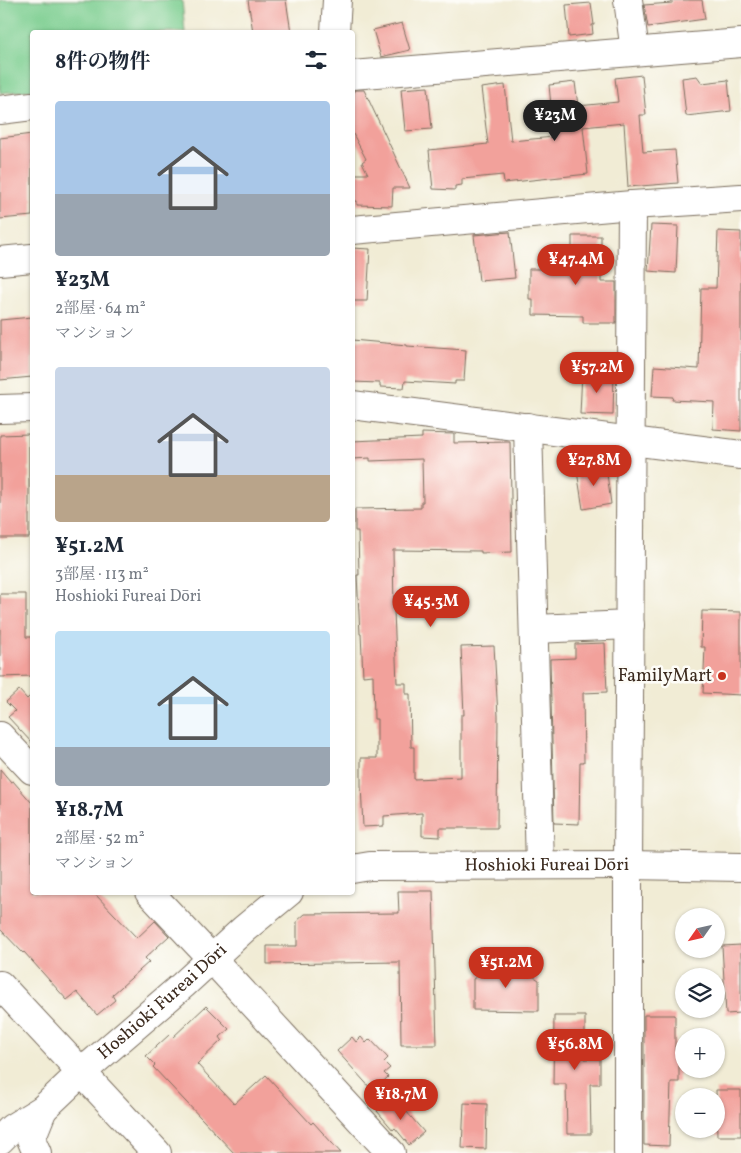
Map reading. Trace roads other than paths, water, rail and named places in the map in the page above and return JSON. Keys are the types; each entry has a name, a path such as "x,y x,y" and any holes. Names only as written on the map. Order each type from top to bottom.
{"street":[{"path":"335,30 337,0"},
{"path":"628,0 635,51"},
{"path":"355,75 741,43"},
{"path":"0,110 30,106"},
{"path":"355,230 632,205 741,198"},
{"path":"628,1153 632,205"},
{"path":"0,261 30,258"},
{"path":"355,405 741,455"},
{"path":"0,409 30,408"},
{"path":"528,427 540,865"},
{"path":"534,629 630,625"},
{"path":"0,736 30,768"},
{"name":"Hoshioki Fureai Dōri","path":"355,868 370,866 540,865 741,867"},
{"path":"152,895 392,1153"},
{"name":"Hoshioki Fureai Dōri","path":"0,1140 12,1128 42,1109 244,929 285,895"},
{"path":"3,995 82,1072 157,1153"},
{"path":"37,1153 31,1139 42,1109"}],"place":[{"name":"FamilyMart","path":"722,676"}]}
